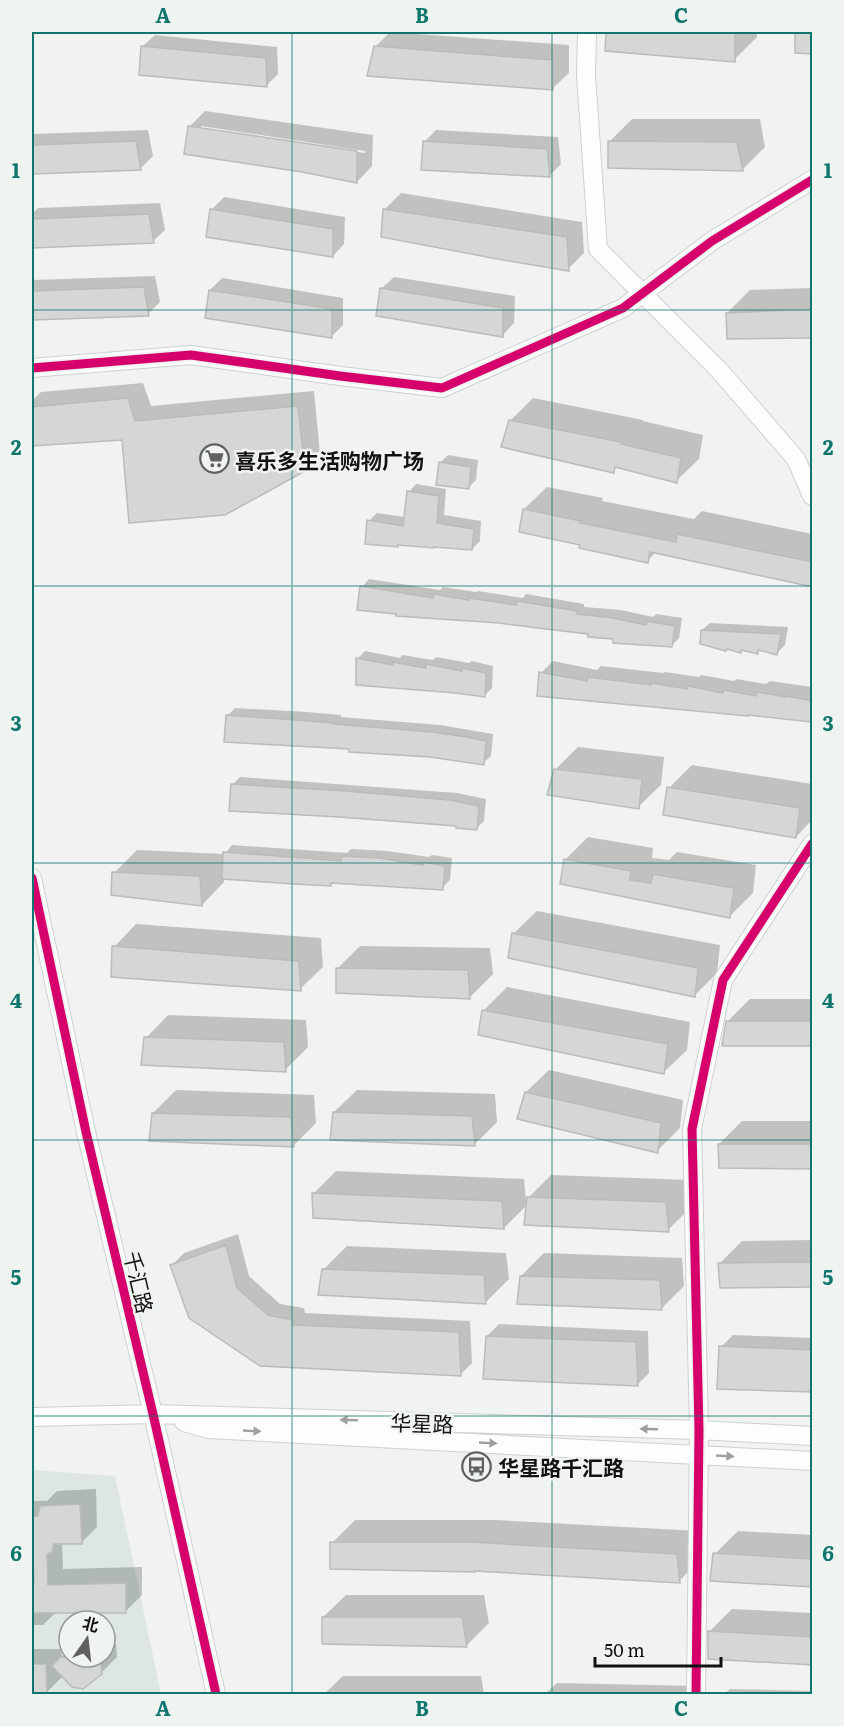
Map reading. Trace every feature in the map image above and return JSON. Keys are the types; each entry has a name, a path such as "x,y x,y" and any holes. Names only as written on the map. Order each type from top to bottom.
{"street":[{"path":"587,32 586,75 598,249 718,369 796,459 813,496"},
{"path":"32,368 191,355 340,376 442,387 623,308 712,241 813,180"},
{"path":"696,1695 699,1430 692,1129 723,980 813,844"},
{"name":"千汇路","path":"32,878 86,1132 153,1414 216,1695"},
{"path":"153,1414 208,1429 813,1461"},
{"name":"华星路","path":"32,1416 153,1414 699,1430 813,1436"}],"shaded area":[{"path":"32,1470 115,1476 161,1694 32,1694"}],"building":[{"path":"606,32 735,33 735,62 605,51"},
{"path":"795,32 813,32 813,54 795,53"},
{"path":"141,46 266,58 267,87 139,75"},
{"path":"374,46 553,60 553,90 367,76"},
{"path":"188,126 357,151 357,183 184,154"},
{"path":"136,141 141,170 32,174 32,145"},
{"path":"423,141 547,149 550,177 421,170"},
{"path":"608,141 737,142 743,171 608,168"},
{"path":"210,209 333,229 333,257 206,237"},
{"path":"383,209 567,237 569,271 381,237"},
{"path":"149,214 154,243 32,248 32,219"},
{"path":"144,287 149,316 32,320 32,291"},
{"path":"380,288 503,308 503,337 376,316"},
{"path":"209,290 332,309 332,338 205,318"},
{"path":"813,309 813,338 727,339 726,313"},
{"name":"喜乐多生活购物广场","path":"128,398 135,421 298,406 305,471 225,515 129,523 122,440 32,446 32,407"},
{"path":"509,420 621,442 621,444 681,458 677,483 615,467 614,473 501,447"},
{"path":"439,462 471,467 469,489 436,485"},
{"path":"407,491 439,496 437,523 474,529 472,550 365,544 367,520 403,526"},
{"path":"523,509 676,542 677,534 813,562 813,587 650,552 648,563 519,532"},
{"path":"360,586 433,598 434,594 516,605 517,601 577,611 577,614 646,625 647,621 675,626 672,647 613,643 613,639 588,637 588,634 499,623 396,616 396,614 357,610"},
{"path":"701,630 781,634 777,655 758,650 758,654 741,650 741,653 727,649 726,651 700,644"},
{"path":"356,658 393,665 393,662 426,668 426,664 486,673 485,697 356,685"},
{"path":"539,672 587,681 588,677 687,689 688,686 723,693 723,690 756,696 757,692 786,696 813,701 813,712 811,722 537,696"},
{"path":"226,715 334,723 467,737 486,741 484,765 430,757 349,752 349,749 224,742"},
{"path":"554,769 642,779 639,809 547,795"},
{"path":"231,784 449,800 479,806 477,830 456,828 456,826 339,817 229,811"},
{"path":"667,787 800,808 796,838 663,815"},
{"path":"223,852 341,861 341,856 379,858 423,865 423,862 445,866 443,890 222,879"},
{"path":"564,859 631,871 630,880 651,883 653,874 734,888 730,918 560,884"},
{"path":"112,872 200,876 202,906 111,895"},
{"path":"512,933 698,968 695,997 508,958"},
{"path":"112,946 299,961 301,991 111,977"},
{"path":"336,968 468,970 470,999 336,993"},
{"path":"482,1010 668,1044 664,1074 478,1035"},
{"path":"726,1021 813,1021 813,1046 722,1046"},
{"path":"144,1037 284,1042 286,1072 141,1065"},
{"path":"525,1092 661,1123 658,1153 517,1119"},
{"path":"333,1112 472,1116 475,1146 330,1140"},
{"path":"152,1113 291,1117 294,1147 149,1141"},
{"path":"718,1144 813,1144 813,1169 719,1168"},
{"path":"312,1193 502,1201 504,1229 313,1218"},
{"path":"527,1197 666,1202 669,1232 524,1225"},
{"path":"226,1245 237,1288 268,1315 293,1320 293,1325 459,1332 461,1376 260,1366 189,1318 170,1265"},
{"path":"813,1262 813,1287 720,1288 718,1263"},
{"path":"322,1269 484,1275 486,1304 318,1295"},
{"path":"520,1276 660,1280 662,1310 517,1304"},
{"path":"486,1336 636,1342 638,1386 483,1379"},
{"path":"719,1346 813,1350 813,1392 717,1389"},
{"path":"80,1504 82,1544 54,1544 52,1552 47,1554 48,1585 126,1583 126,1613 117,1613 117,1609 57,1609 57,1613 32,1613 32,1583 34,1583 32,1516 38,1516 40,1506"},
{"path":"330,1542 471,1542 677,1554 680,1583 475,1571 330,1569"},
{"path":"713,1553 813,1559 813,1587 710,1581"},
{"path":"322,1617 462,1617 467,1647 322,1644"},
{"path":"708,1631 813,1637 813,1665 708,1659"},
{"path":"57,1660 57,1669 101,1669 102,1674 83,1689 72,1687 52,1666"},
{"path":"32,1664 46,1664 47,1694 32,1693"}],"cycle path":[{"path":"32,368 191,355 442,388 623,308 712,241 812,180"},
{"path":"696,1694 699,1430 692,1129 723,980 812,844"},
{"path":"32,878 86,1132 216,1694"}],"place":[{"name":"喜乐多生活购物广场","path":"214,459"},
{"name":"华星路千汇路","path":"477,1466"}]}
